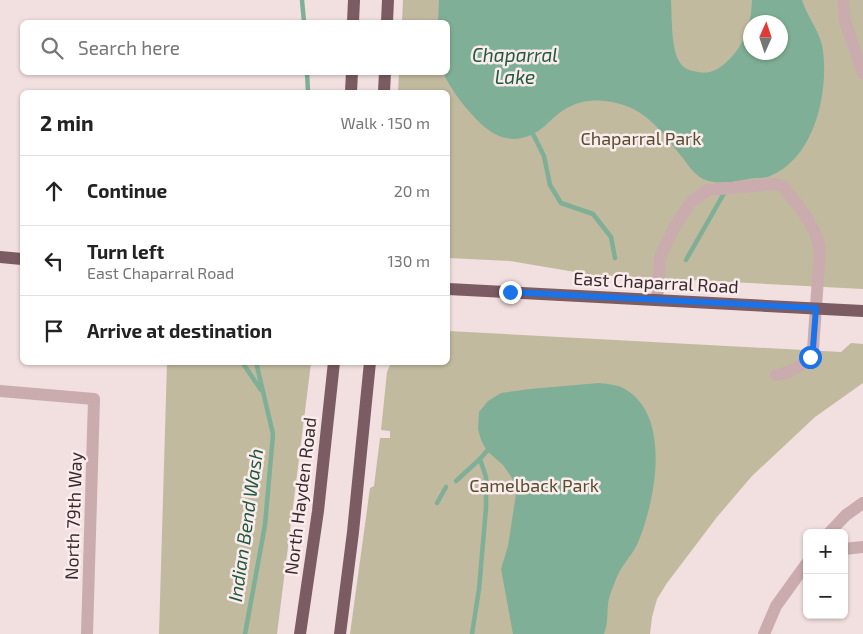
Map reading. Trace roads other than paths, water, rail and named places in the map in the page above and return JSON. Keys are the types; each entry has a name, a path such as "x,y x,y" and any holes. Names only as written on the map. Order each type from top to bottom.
{"main road":[{"path":"354,0 354,20"},
{"path":"387,20 388,0"},
{"path":"351,90 352,75"},
{"path":"384,90 385,75"},
{"path":"0,257 20,259"},
{"name":"East Chaparral Road","path":"450,289 863,311"},
{"name":"North Hayden Road","path":"300,634 318,511 334,365"},
{"path":"340,634 353,532 370,365"}],"street":[{"path":"843,0 845,21 863,73"},
{"path":"657,300 660,257 675,226 691,202 708,190 774,184 783,186 813,227 820,250 813,348 810,357 802,365 776,375"},
{"name":"North 79th Way","path":"0,391 94,399 87,634"},
{"path":"833,529 846,515 863,503"},
{"path":"848,547 863,547"},
{"path":"764,634 776,606 803,569"}],"water":[{"name":"Chaparral Lake","path":"439,0 671,0 673,40 676,55 687,69 705,73 723,65 743,40 743,60 788,60 788,15 750,15 752,0 802,0 822,45 824,81 816,120 809,138 799,154 786,167 765,178 729,182 715,182 703,179 694,172 647,118 630,107 614,102 594,101 575,104 559,113 537,132 529,136 513,139 497,135 489,130 464,106 444,75 450,75 450,20 438,20"},
{"path":"599,383 618,386 628,391 641,404 650,421 655,440 656,461 654,483 645,523 637,545 618,574 612,588 604,634 513,634 501,569 508,546 516,494 512,478 503,465 487,451 481,440 478,429 479,412 488,401 501,393"}],"waterway":[{"name":"Indian Bend Wash","path":"302,0 304,20"},
{"name":"Indian Bend Wash","path":"307,75 308,90"},
{"path":"533,134 544,156 550,185 561,203 593,214 611,237 615,258"},
{"path":"686,260 731,181"},
{"path":"244,365 261,390"},
{"name":"Indian Bend Wash","path":"245,634 265,525 273,434 257,365"},
{"path":"472,634 479,589 486,508 486,477 480,459 487,451"},
{"path":"456,481 480,459"},
{"path":"437,503 446,487"}],"park label":[{"name":"Chaparral Park","path":"641,138"},
{"name":"Camelback Park","path":"534,485"}]}
